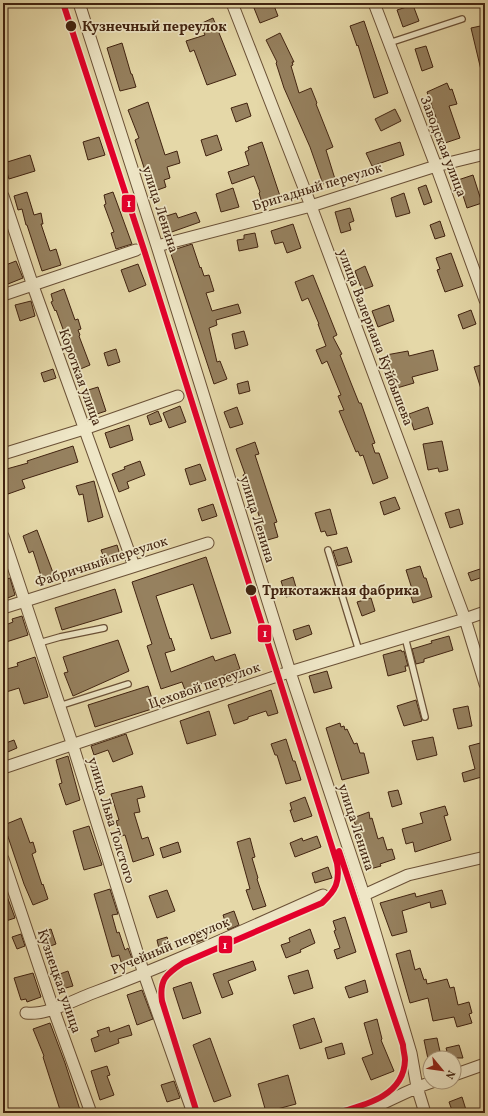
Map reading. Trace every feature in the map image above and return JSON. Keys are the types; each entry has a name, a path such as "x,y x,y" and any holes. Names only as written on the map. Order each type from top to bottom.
{"street":[{"name":"улица Ленина","path":"79,3 157,246 290,672 364,895 410,1053 416,1087 425,1113"},
{"name":"улица Валериана Куйбышева","path":"232,3 311,206 465,619 485,684"},
{"name":"Заводская улица","path":"374,3 485,300"},
{"name":"Бригадный переулок","path":"157,246 311,206 436,166 485,154"},
{"name":"Короткая улица","path":"3,196 32,286 134,566"},
{"path":"3,295 136,250"},
{"path":"3,454 84,429 178,396"},
{"name":"улица Льва Толстого","path":"3,536 73,746 144,974 193,1113"},
{"name":"Фабричный переулок","path":"3,608 208,543"},
{"name":"Цеховой переулок","path":"3,768 73,746 290,672 485,612"},
{"path":"364,895 408,875 485,857"},
{"name":"Кузнецкая улица","path":"3,859 90,1113"},
{"name":"Ручейный переулок","path":"26,1013 36,1013 53,1008 144,974 323,895"},
{"path":"462,1072 485,1064"},
{"path":"360,1113 380,1106 422,1085"}],"lane":[{"path":"389,43 462,19"},
{"path":"328,550 359,651"},
{"path":"39,643 104,628"},
{"path":"405,637 425,717"},
{"path":"59,706 128,684"}],"building":[{"path":"266,3 273,3 278,16 260,23 254,8"},
{"path":"413,5 419,21 403,27 397,10"},
{"path":"213,18 236,75 207,85 194,50 190,52 186,41 205,35 200,24"},
{"path":"364,21 388,93 374,98 358,45 357,46 350,26"},
{"path":"485,25 485,69 481,70 471,28"},
{"path":"280,33 294,62 292,62 293,65 291,66 299,93 311,88 333,147 326,150 335,179 323,184 310,147 284,88 276,63 277,62 266,40"},
{"path":"122,43 136,87 120,91 107,48"},
{"path":"426,46 433,67 422,71 415,49"},
{"path":"447,83 450,90 452,89 457,104 449,106 460,138 445,143 427,92"},
{"path":"148,102 165,155 177,151 180,163 167,167 170,178 164,180 166,187 152,192 135,140 139,138 128,110"},
{"path":"247,103 251,116 236,122 231,108"},
{"path":"395,109 401,121 381,131 375,119"},
{"path":"217,135 222,150 206,156 201,140"},
{"path":"99,137 105,155 88,160 83,142"},
{"path":"262,142 280,196 262,203 260,192 254,176 232,184 228,172 249,165 245,152 249,150 248,147"},
{"path":"400,142 404,155 372,166 366,153"},
{"path":"30,155 35,171 9,179 4,163"},
{"path":"473,175 482,203 467,208 458,180"},
{"path":"426,185 432,202 424,205 418,188"},
{"path":"233,188 239,207 221,212 216,194"},
{"path":"27,192 34,215 41,213 43,224 41,224 50,251 56,249 61,265 42,271 22,209 18,210 14,196"},
{"path":"113,192 132,244 116,249 111,233 114,232 104,205 106,204 104,195"},
{"path":"404,193 410,213 396,217 391,198"},
{"path":"350,208 354,221 349,223 351,230 341,233 335,212"},
{"path":"196,212 200,222 166,234 160,218 176,213 178,218"},
{"path":"440,221 445,236 435,239 430,225"},
{"path":"293,224 301,248 287,253 283,242 275,244 271,231"},
{"path":"255,233 258,247 239,251 237,240 244,239 244,235"},
{"path":"192,244 200,268 201,267 204,276 209,275 214,291 206,293 212,311 238,304 241,313 216,320 217,325 209,328 217,362 220,361 227,379 214,384 170,251"},
{"path":"451,253 463,286 445,292 437,270 440,269 436,258"},
{"path":"16,261 23,278 8,284 3,273 3,266"},
{"path":"138,264 146,285 129,292 121,270"},
{"path":"365,266 373,286 362,290 355,271"},
{"path":"313,275 337,335 333,337 342,354 340,355 359,403 361,403 375,443 372,444 375,453 379,453 388,478 373,484 363,455 360,456 358,451 356,452 339,411 344,410 338,396 341,395 327,361 322,364 316,350 326,346 319,324 308,298 302,301 295,282"},
{"path":"64,289 75,320 78,319 81,329 78,330 79,336 90,365 78,370 56,310 55,311 51,302 53,301 51,294"},
{"path":"31,301 35,316 20,321 15,305"},
{"path":"389,305 394,321 378,327 372,311"},
{"path":"471,310 476,324 463,329 458,315"},
{"path":"244,331 248,345 235,349 232,334"},
{"path":"116,349 120,362 108,366 104,353"},
{"path":"433,350 438,370 412,377 414,383 397,388 386,355 408,351 409,356"},
{"path":"485,364 485,395 483,395 474,367"},
{"path":"53,369 56,378 44,382 41,373"},
{"path":"248,381 250,391 239,394 237,384"},
{"path":"98,387 106,411 94,415 85,391"},
{"path":"180,406 186,422 169,428 163,413"},
{"path":"237,407 243,424 230,428 224,412"},
{"path":"428,407 433,424 414,430 409,414"},
{"path":"158,411 162,421 150,425 147,416"},
{"path":"129,425 133,440 110,448 105,433"},
{"path":"442,441 448,470 439,472 438,468 428,470 423,444"},
{"path":"255,442 259,454 255,455 277,522 274,523 278,537 264,541 258,519 260,519 252,494 250,494 243,475 245,474 236,449"},
{"path":"73,446 78,462 22,480 25,488 8,494 3,479 3,470 28,463 27,461"},
{"path":"140,461 145,475 127,482 129,488 119,492 112,474 125,469 124,467"},
{"path":"200,464 206,480 190,485 185,469"},
{"path":"94,481 103,517 88,522 83,494 79,495 76,486"},
{"path":"395,497 400,509 384,515 380,502"},
{"path":"213,504 217,516 202,521 198,509"},
{"path":"330,509 337,534 327,536 325,531 321,532 315,513"},
{"path":"459,509 463,524 450,528 445,513"},
{"path":"37,530 55,578 43,582 33,551 29,553 23,536"},
{"path":"117,545 121,558 106,563 101,550"},
{"path":"347,547 352,562 338,566 333,551"},
{"path":"206,557 231,633 211,639 193,584 156,596 175,650 165,653 171,672 213,656 215,661 235,654 240,669 185,690 182,682 161,689 147,646 152,644 132,582"},
{"path":"420,566 424,578 426,578 432,597 413,603 410,593 413,592 406,570"},
{"path":"480,569 483,577 471,581 468,573"},
{"path":"293,577 298,594 286,597 281,581"},
{"path":"10,578 15,595 3,600 3,580"},
{"path":"115,589 122,612 62,630 55,608"},
{"path":"371,598 375,611 362,616 357,602"},
{"path":"22,616 28,635 3,643 3,626 13,622 12,619"},
{"path":"309,625 312,634 296,640 293,630"},
{"path":"449,636 453,650 424,659 424,662 416,664 412,649 432,643 431,641"},
{"path":"118,640 129,671 73,696 64,673 68,672 63,657"},
{"path":"401,650 402,652 404,651 408,666 405,666 406,671 388,676 383,655"},
{"path":"35,657 48,697 24,704 19,688 3,693 3,670 18,666 17,663"},
{"path":"327,671 332,688 314,693 309,676"},
{"path":"148,686 155,708 95,727 88,705"},
{"path":"271,690 278,713 268,716 266,711 248,717 248,719 234,724 228,705"},
{"path":"416,700 422,721 404,726 397,706"},
{"path":"468,706 472,726 458,729 453,709"},
{"path":"209,711 216,735 187,744 180,721"},
{"path":"340,723 341,727 344,726 345,730 347,729 354,744 357,743 360,753 364,753 369,773 342,780 326,728"},
{"path":"126,734 133,754 113,762 108,750 94,755 91,746"},
{"path":"433,737 437,755 417,760 412,741"},
{"path":"286,739 301,780 286,784 277,755 275,755 271,744"},
{"path":"14,740 17,748 3,754 3,744"},
{"path":"484,742 485,776 464,782 462,773 475,769 469,746"},
{"path":"68,756 80,800 66,805 59,784 62,783 56,760"},
{"path":"142,786 145,797 137,799 140,812 134,813 142,839 148,837 154,855 133,862 125,835 121,836 116,821 119,820 111,794"},
{"path":"398,790 402,804 392,807 388,792"},
{"path":"305,797 312,816 294,822 290,810 292,810 290,803"},
{"path":"445,806 448,815 444,816 451,840 415,852 413,842 406,844 402,829 423,823 420,813"},
{"path":"369,812 370,819 372,818 378,839 383,837 387,850 392,849 395,859 380,864 381,866 370,869 353,818"},
{"path":"21,818 30,843 33,842 36,852 32,854 48,899 33,905 24,884 4,825"},
{"path":"89,826 102,865 84,870 73,831"},
{"path":"317,836 321,847 295,857 290,843 302,838 303,841"},
{"path":"250,838 255,857 252,858 266,906 253,910 246,890 250,889 237,842"},
{"path":"178,842 181,852 163,858 160,848"},
{"path":"328,867 332,878 315,883 312,873"},
{"path":"4,888 15,918 3,922 3,889"},
{"path":"110,889 118,914 112,915 117,933 119,932 125,950 128,948 133,961 122,965 119,955 112,957 94,894"},
{"path":"167,890 175,911 157,918 149,896"},
{"path":"442,890 446,904 431,908 430,902 402,911 407,932 392,936 380,903 415,893 416,897"},
{"path":"234,911 239,925 228,930 223,915"},
{"path":"345,917 356,952 337,959 334,950 340,948 334,931 336,930 333,921"},
{"path":"51,929 56,944 45,948 40,933"},
{"path":"202,929 206,939 192,944 188,935"},
{"path":"310,929 315,943 300,950 301,952 286,958 281,945 290,942 289,938"},
{"path":"21,934 25,946 17,949 12,937"},
{"path":"167,937 171,950 160,953 157,940"},
{"path":"410,950 415,970 420,968 427,984 447,979 450,988 454,987 458,1005 469,1002 472,1013 469,1014 472,1023 457,1027 454,1017 433,1021 428,998 410,1003 396,954"},
{"path":"253,961 256,970 228,981 233,994 222,998 213,974"},
{"path":"308,970 313,988 294,994 288,976"},
{"path":"68,971 73,986 62,989 57,975"},
{"path":"33,973 41,997 27,1002 26,999 21,1000 14,978"},
{"path":"365,980 368,992 349,998 345,987"},
{"path":"191,982 201,1013 183,1019 173,988"},
{"path":"142,990 153,1019 137,1025 127,995"},
{"path":"314,1018 322,1042 300,1049 293,1025"},
{"path":"377,1019 381,1040 394,1071 371,1080 362,1058 373,1054 364,1023"},
{"path":"50,1023 81,1113 61,1113 43,1057 44,1056 33,1029"},
{"path":"129,1025 132,1035 118,1039 119,1043 95,1052 91,1039 99,1036 97,1031 109,1027 110,1032"},
{"path":"210,1038 231,1096 214,1102 193,1045"},
{"path":"437,1038 440,1050 426,1050 424,1040"},
{"path":"342,1043 345,1054 328,1059 325,1048"},
{"path":"459,1045 461,1050 447,1050 446,1048"},
{"path":"107,1066 110,1075 107,1076 114,1095 100,1100 91,1071"},
{"path":"288,1075 296,1104 266,1112 258,1084"},
{"path":"174,1081 180,1098 167,1102 161,1085"},
{"path":"462,1097 467,1113 453,1113 449,1102"}],"tram line":[{"path":"195,1105 200,1113"},
{"path":"313,1113 359,1106"}],"transit line":[{"name":"1","path":"63,3 145,253 338,870 334,890 322,903 183,963 165,978 161,994 162,1001 197,1113"},
{"name":"1","path":"337,1113 371,1102 390,1090 398,1082 403,1072 405,1060 403,1045 339,851"}],"place":[{"name":"Кузнечный переулок","path":"71,26"},
{"name":"Трикотажная фабрика","path":"251,590"}]}
